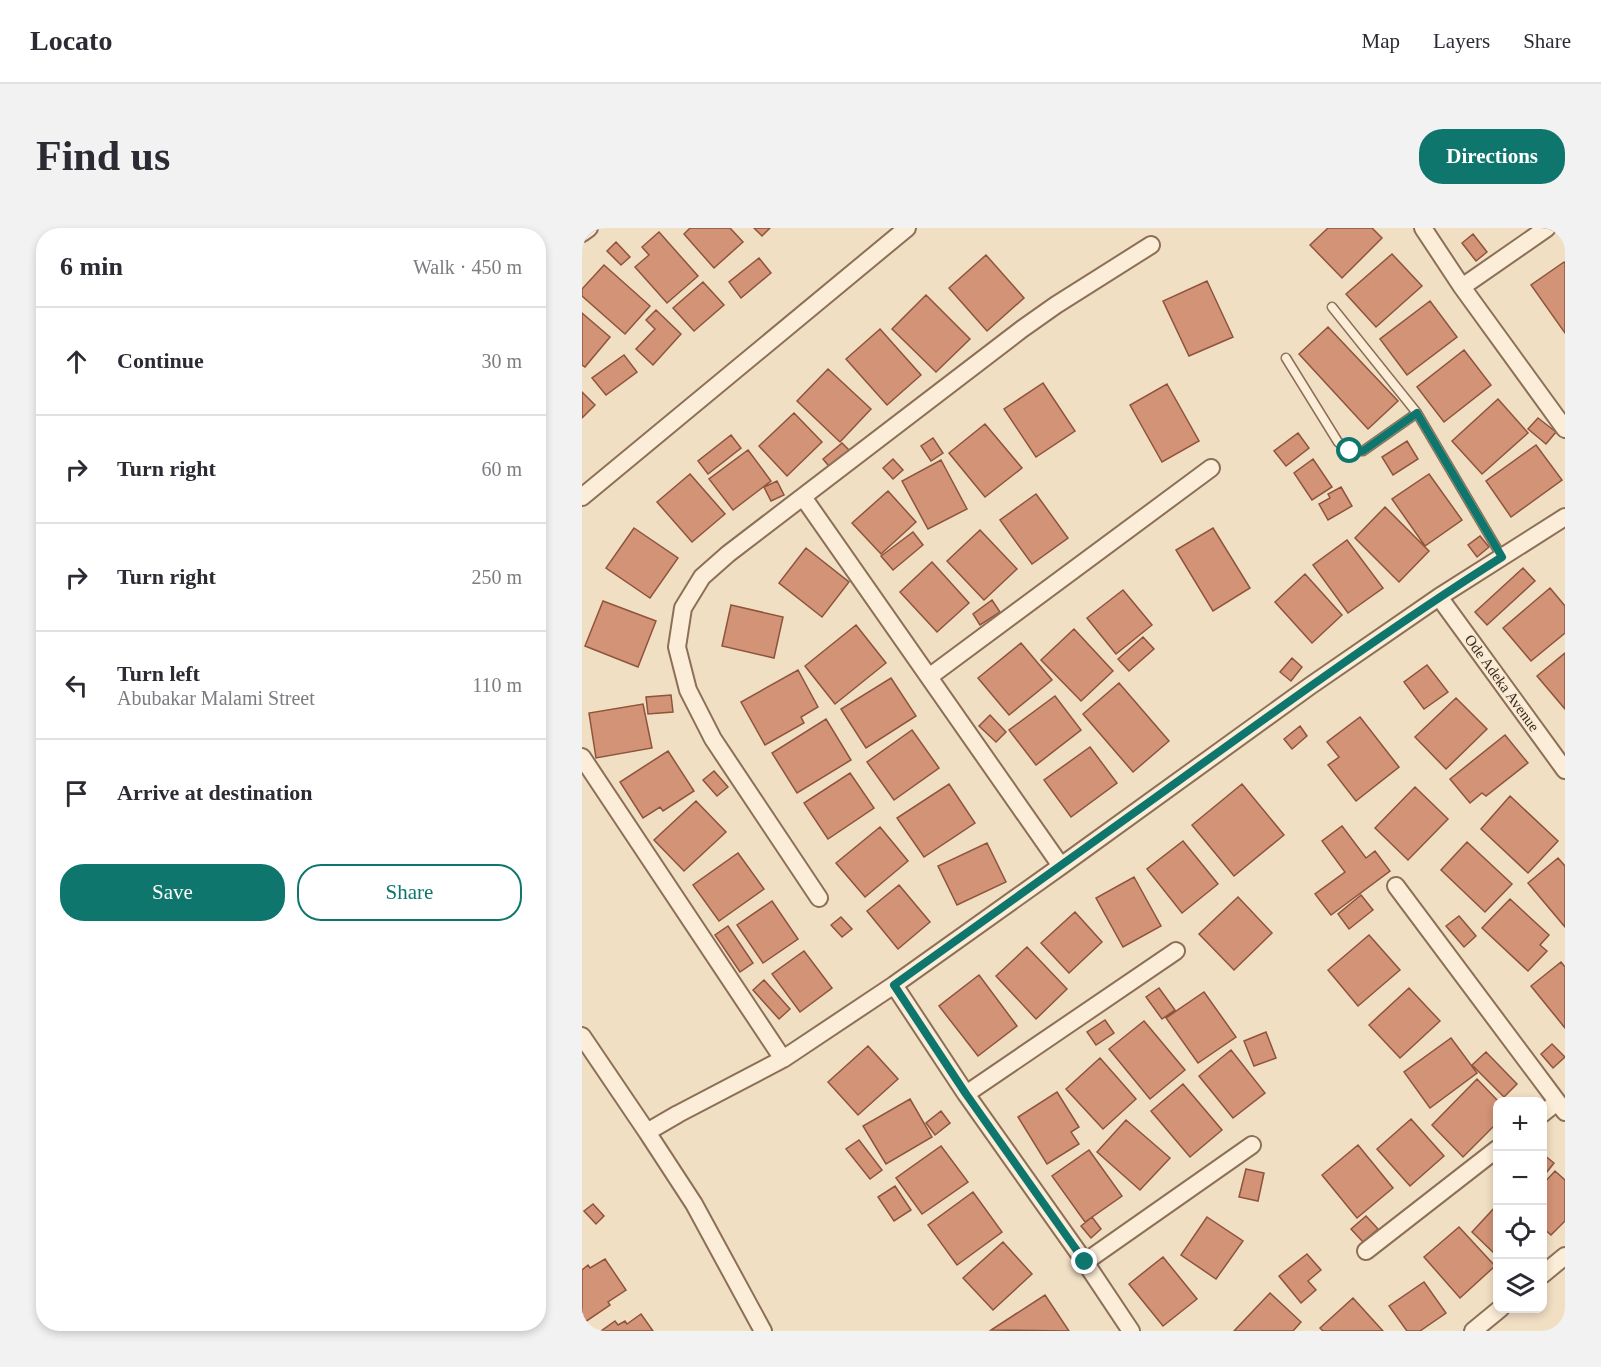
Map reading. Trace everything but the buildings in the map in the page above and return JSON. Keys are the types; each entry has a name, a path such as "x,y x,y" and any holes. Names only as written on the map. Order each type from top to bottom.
{"street":[{"path":"582,233 589,228"},
{"path":"582,497 907,228"},
{"path":"1423,228 1462,287 1565,429"},
{"path":"1462,287 1547,228"},
{"path":"819,898 713,739 688,690 677,647 683,608 702,578 729,554 1039,317 1151,245"},
{"path":"929,677 1211,468"},
{"path":"803,497 1061,866"},
{"path":"647,1132 783,1059 894,985 1310,686 1439,597 1565,517"},
{"name":"Ode Adeka Avenue","path":"1439,597 1565,770"},
{"path":"582,757 783,1059"},
{"path":"1396,886 1561,1107"},
{"path":"966,1094 1176,951"},
{"path":"894,985 966,1094 1131,1331"},
{"path":"582,1036 694,1204 763,1331"},
{"path":"1085,1262 1252,1145"},
{"path":"1366,1251 1494,1151"},
{"path":"1547,1271 1565,1256"},
{"path":"1473,1331 1495,1313"}],"lane":[{"path":"1332,307 1417,413 1502,557"},
{"path":"1287,358 1338,442 1350,451 1363,451 1417,413"}],"route":[{"path":"1085,1262 966,1094 894,985 1310,686 1439,597 1502,557 1417,413 1363,451 1350,451"}]}
